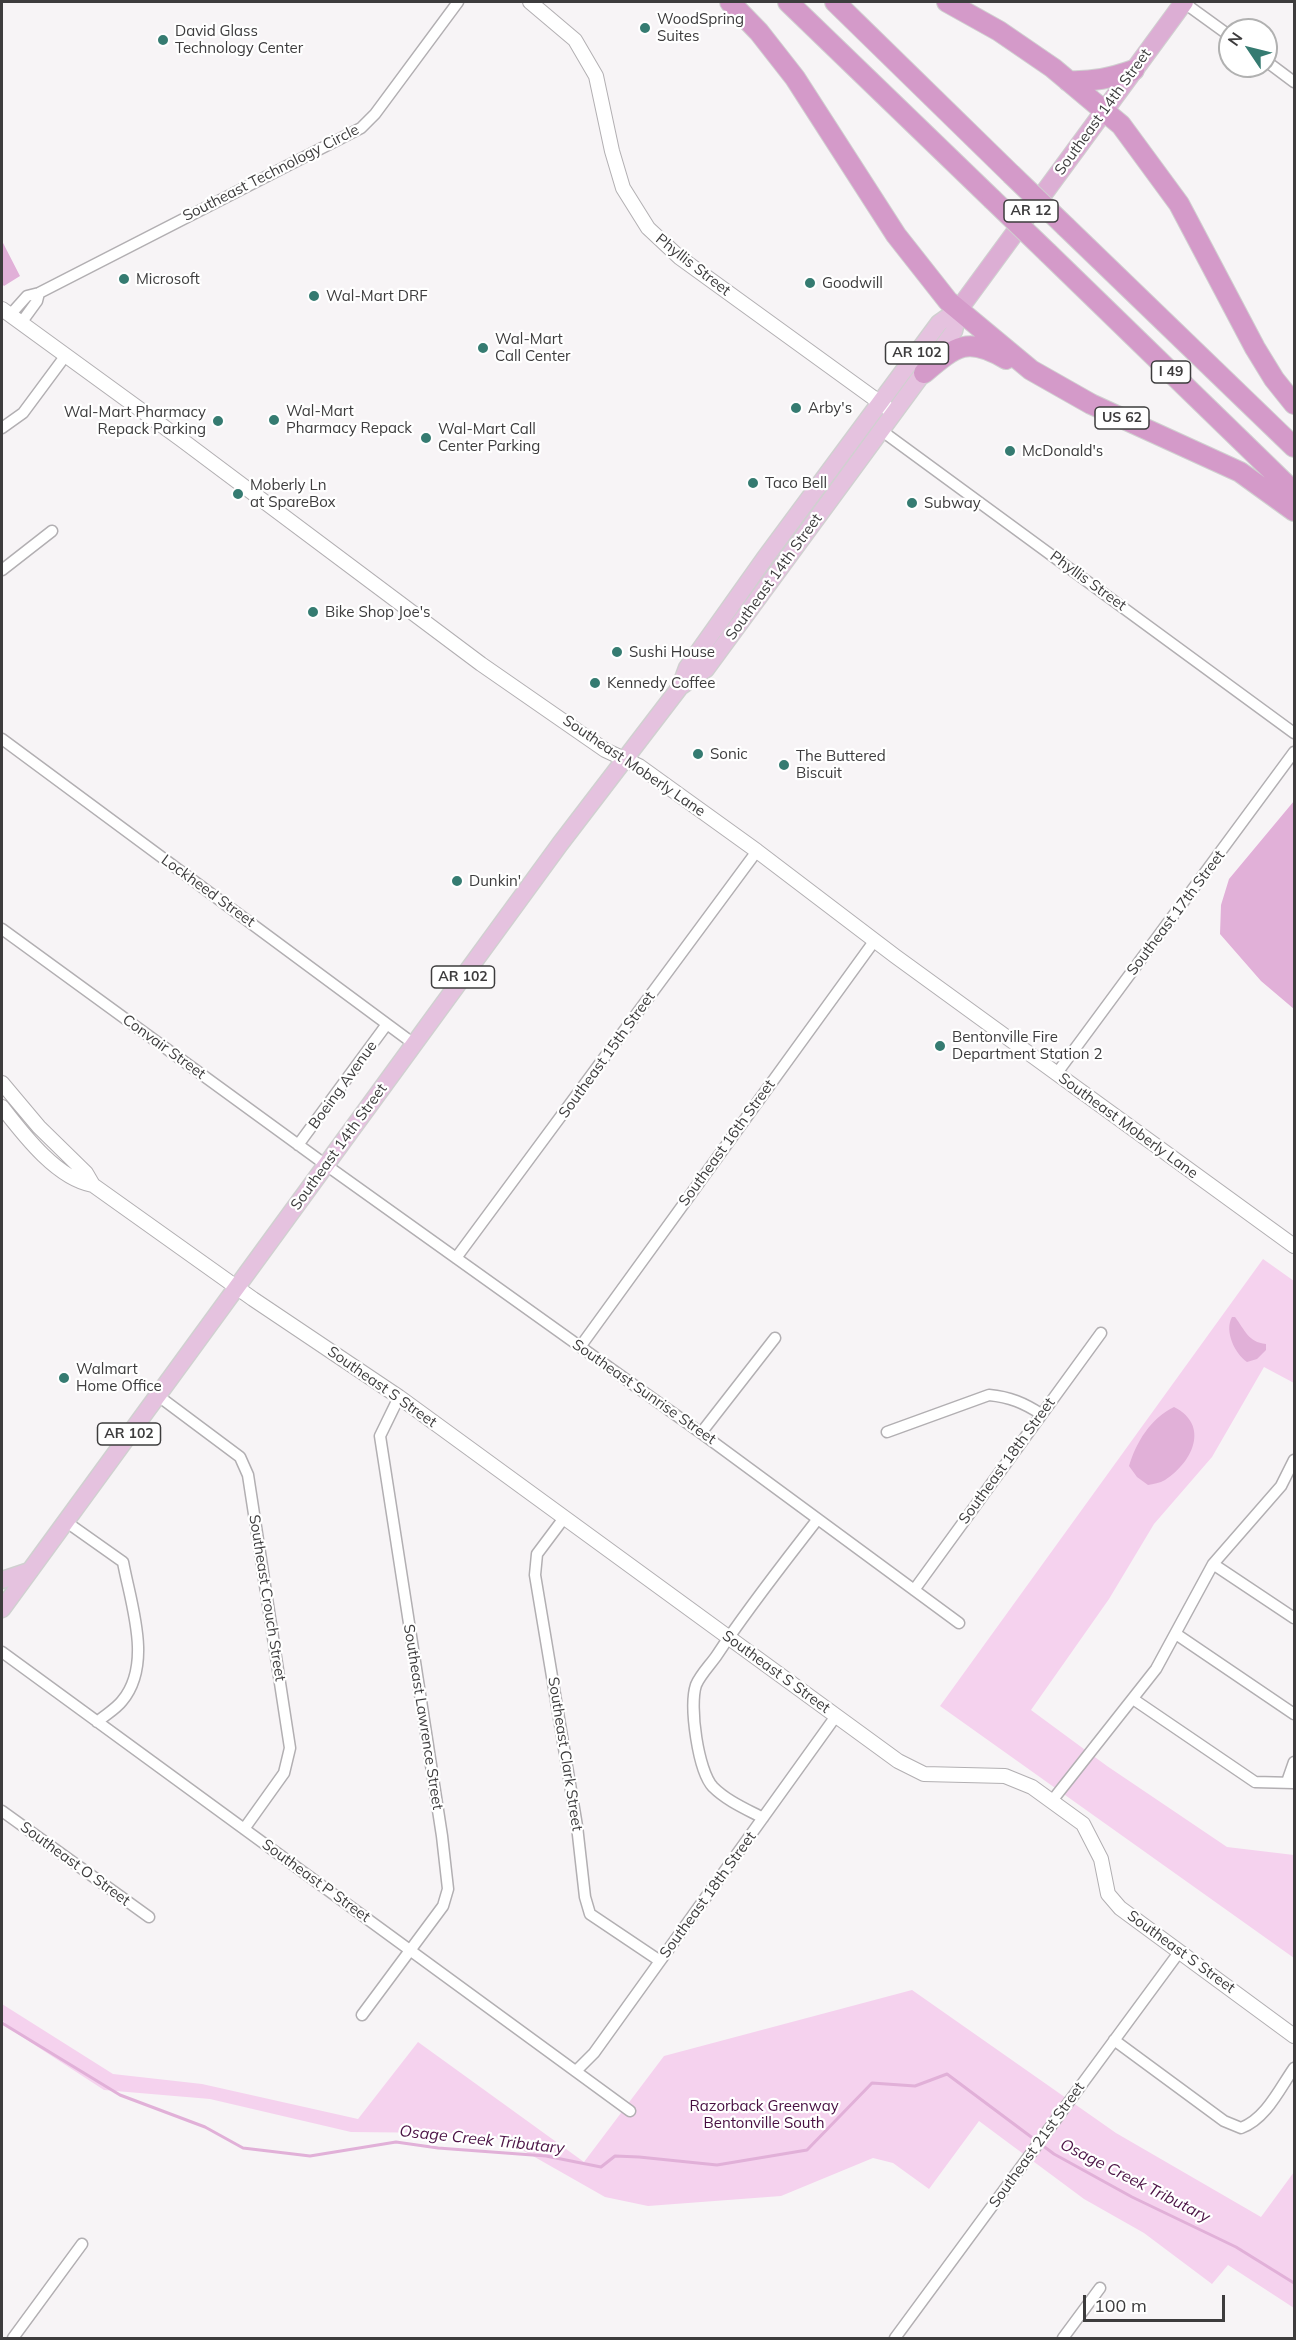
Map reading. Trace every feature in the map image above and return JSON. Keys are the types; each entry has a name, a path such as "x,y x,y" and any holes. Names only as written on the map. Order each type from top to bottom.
{"highway":[{"path":"730,2 778,56 896,235 948,301 958,309"},
{"name":"I 49","path":"788,2 1294,492"},
{"name":"I 49","path":"835,2 1294,447"},
{"path":"946,2 999,31 1068,81 1122,125 1179,204 1255,348 1274,379 1294,404"},
{"name":"Southeast 14th Street","path":"958,309 1184,2"},
{"path":"1068,81 1106,80 1134,70"},
{"name":"US 62","path":"958,309 1031,370"},
{"name":"US 62","path":"924,373 951,351 967,345 984,348 1031,370 1091,404 1240,472 1294,512"}],"main road":[{"name":"Southeast 14th Street","path":"2,1608 414,1044 680,687 687,668 880,402 939,323 958,309"},
{"name":"Southeast 14th Street","path":"680,687 706,669 882,431 954,331 958,309"},
{"path":"2,1580 29,1571"}],"street":[{"name":"Southeast Technology Circle","path":"11,316 37,301 39,292 135,241 361,128 375,114 458,2"},
{"name":"Phyllis Street","path":"530,2 575,40 596,76 612,151 623,188 648,228 679,257 895,413"},
{"path":"1184,2 1218,27"},
{"path":"1278,70 1294,82"},
{"name":"Southeast Moberly Lane","path":"11,316 183,440 481,664 601,748 639,766 1294,1246"},
{"path":"2,428 23,413 66,355"},
{"name":"Phyllis Street","path":"882,431 1294,733"},
{"path":"2,570 52,531"},
{"name":"Lockheed Street","path":"2,739 414,1044"},
{"name":"Southeast 17th Street","path":"1057,1073 1294,752"},
{"name":"Southeast 15th Street","path":"456,1258 757,851"},
{"name":"Convair Street","path":"2,929 326,1165"},
{"name":"Southeast 16th Street","path":"580,1347 874,940"},
{"name":"Boeing Avenue","path":"298,1145 387,1024"},
{"path":"2,1083 39,1127 87,1173 93,1185"},
{"path":"2,1107 39,1151 80,1183 93,1185"},
{"name":"Southeast Sunrise Street","path":"326,1165 701,1433 959,1623"},
{"name":"Southeast S Street","path":"93,1185 237,1287 399,1397 898,1761 924,1774 1005,1776 1032,1787 1083,1824 1101,1859 1108,1894 1120,1908 1294,2036"},
{"name":"Southeast 18th Street","path":"914,1590 1101,1333"},
{"path":"701,1433 775,1338"},
{"name":"Southeast Crouch Street","path":"157,1395 240,1457 248,1475 290,1748 284,1773 244,1829"},
{"path":"887,1432 989,1395 1021,1401 1041,1414"},
{"name":"Southeast Lawrence Street","path":"362,2015 443,1906 448,1889 442,1836 380,1436 399,1397"},
{"path":"1051,1802 1156,1670 1213,1564 1281,1486 1294,1464"},
{"name":"Southeast Clark Street","path":"564,1518 537,1554 535,1575 577,1826 585,1898 590,1914 660,1961"},
{"path":"763,1818 734,1803 712,1785 702,1764 696,1736 694,1713 696,1685 817,1520"},
{"path":"65,1521 123,1563 134,1621 138,1655 136,1674 122,1702 97,1722"},
{"path":"1213,1564 1294,1618"},
{"path":"1176,1634 1294,1714"},
{"name":"Southeast P Street","path":"2,1652 630,2111"},
{"path":"1133,1699 1255,1782 1291,1782 1294,1762"},
{"name":"Southeast 18th Street","path":"576,2071 594,2053 836,1716"},
{"name":"Southeast O Street","path":"2,1810 148,1917"},
{"name":"Southeast 21st Street","path":"895,2338 1179,1951"},
{"path":"1114,2040 1224,2121 1241,2128 1251,2125 1259,2118 1294,2068"},
{"path":"13,2338 82,2244"},
{"path":"1063,2338 1100,2288"}],"green space":[{"path":"1263,1259 1294,1281 1294,1383 1264,1367 1212,1457 1154,1524 1109,1599 1031,1710 1107,1766 1227,1847 1294,1855 1294,1958 940,1706"},
{"name":"Razorback Greenway Bentonville South","path":"912,1990 1116,2133 1261,2217 1294,2172 1294,2308 1228,2265 1212,2284 1144,2233 1084,2199 979,2121 929,2189 893,2163 873,2158 781,2196 648,2206 605,2197 503,2139 450,2133 351,2132 210,2099 104,2090 4,2025 2,2020 2,2004 113,2074 202,2084 358,2119 418,2042 584,2162 664,2056"}],"shaded area":[{"path":"2,241 20,276 4,286 2,284"},
{"path":"1294,801 1294,1009 1261,981 1220,934 1221,905 1229,879"},
{"path":"1232,1317 1235,1317 1251,1338 1266,1344 1266,1350 1257,1359 1247,1362 1238,1354 1229,1329"},
{"path":"1174,1407 1192,1423 1194,1444 1190,1454 1175,1472 1163,1481 1148,1485 1137,1477 1129,1466 1136,1448 1152,1424 1158,1417"}],"waterway":[{"name":"Osage Creek Tributary","path":"2,2023 120,2095 205,2127 243,2148 310,2156 396,2142 438,2148 546,2156 601,2167 615,2156 717,2165 807,2150 872,2083 915,2086 947,2074 1054,2154 1132,2197 1236,2247 1294,2283"}],"place":[{"name":"WoodSpring Suites","path":"645,28"},
{"name":"David Glass Technology Center","path":"163,40"},
{"name":"Microsoft","path":"124,279"},
{"name":"Goodwill","path":"810,283"},
{"name":"Wal-Mart DRF","path":"314,296"},
{"name":"Wal-Mart Call Center","path":"483,348"},
{"name":"Arby's","path":"796,408"},
{"name":"Wal-Mart Pharmacy Repack","path":"274,420"},
{"name":"Wal-Mart Pharmacy Repack Parking","path":"218,421"},
{"name":"Wal-Mart Call Center Parking","path":"426,438"},
{"name":"McDonald's","path":"1010,451"},
{"name":"Taco Bell","path":"753,483"},
{"name":"Moberly Ln at SpareBox","path":"238,494"},
{"name":"Subway","path":"912,503"},
{"name":"Bike Shop Joe's","path":"313,612"},
{"name":"Sushi House","path":"617,652"},
{"name":"Kennedy Coffee","path":"595,683"},
{"name":"Sonic","path":"698,754"},
{"name":"The Buttered Biscuit","path":"784,765"},
{"name":"Dunkin'","path":"457,881"},
{"name":"Bentonville Fire Department Station 2","path":"940,1046"},
{"name":"Walmart Home Office","path":"64,1378"}]}
